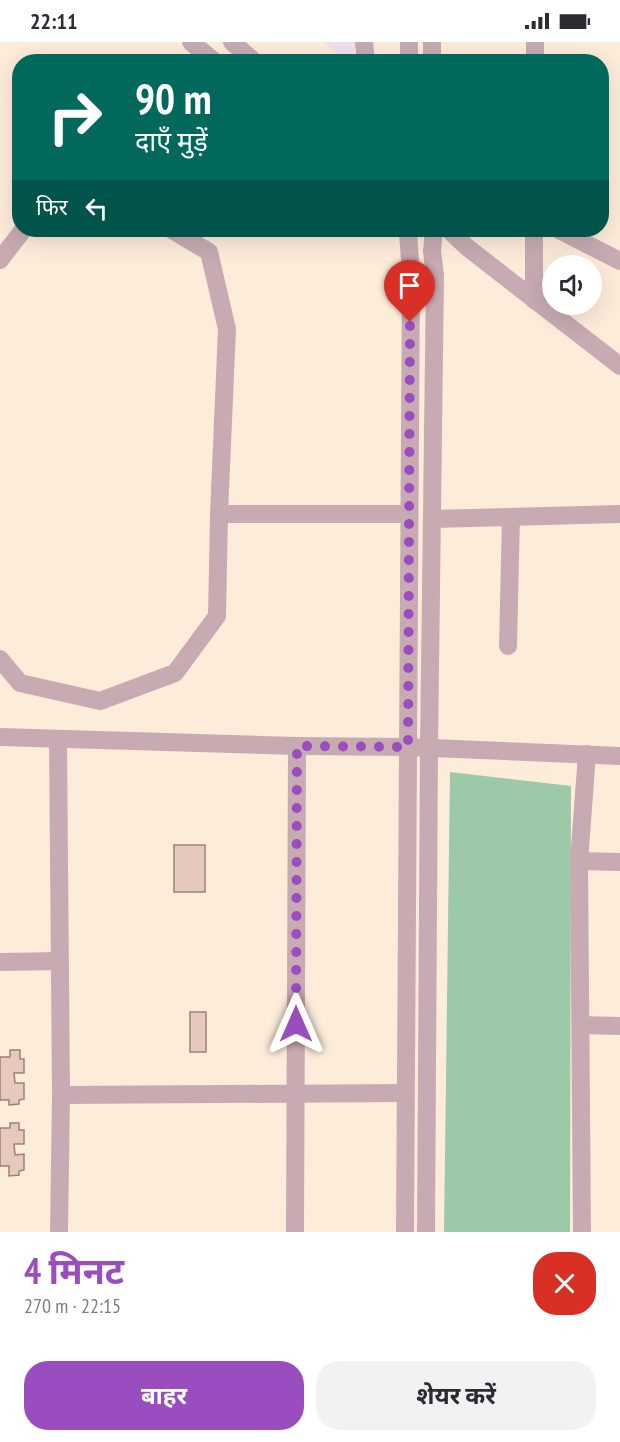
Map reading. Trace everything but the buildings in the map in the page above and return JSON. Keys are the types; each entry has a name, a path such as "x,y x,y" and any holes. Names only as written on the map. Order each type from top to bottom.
{"street":[{"path":"191,42 205,54"},
{"path":"232,42 246,54"},
{"path":"0,260 18,237"},
{"path":"0,659 20,683 100,701 175,673 217,616 227,329 209,252 184,237"},
{"path":"405,1232 411,274 406,237"},
{"path":"426,1232 435,276 432,251 433,237"},
{"path":"456,237 620,366"},
{"path":"534,237 534,300"},
{"path":"573,237 620,261"},
{"path":"219,514 409,514"},
{"path":"432,519 620,514"},
{"path":"508,646 511,517"},
{"path":"0,737 408,747 620,756"},
{"path":"58,739 61,1095 59,1232"},
{"path":"295,1232 297,746"},
{"path":"582,1232 579,861 587,754"},
{"path":"579,861 620,862"},
{"path":"0,962 60,961"},
{"path":"581,1025 620,1026"},
{"path":"61,1095 405,1093"}],"shaded area":[{"path":"324,42 363,42 350,54 338,54"}],"green space":[{"path":"450,772 571,786 570,1232 444,1232"}],"route":[{"path":"296,1024 297,746 408,747 410,322"}]}
